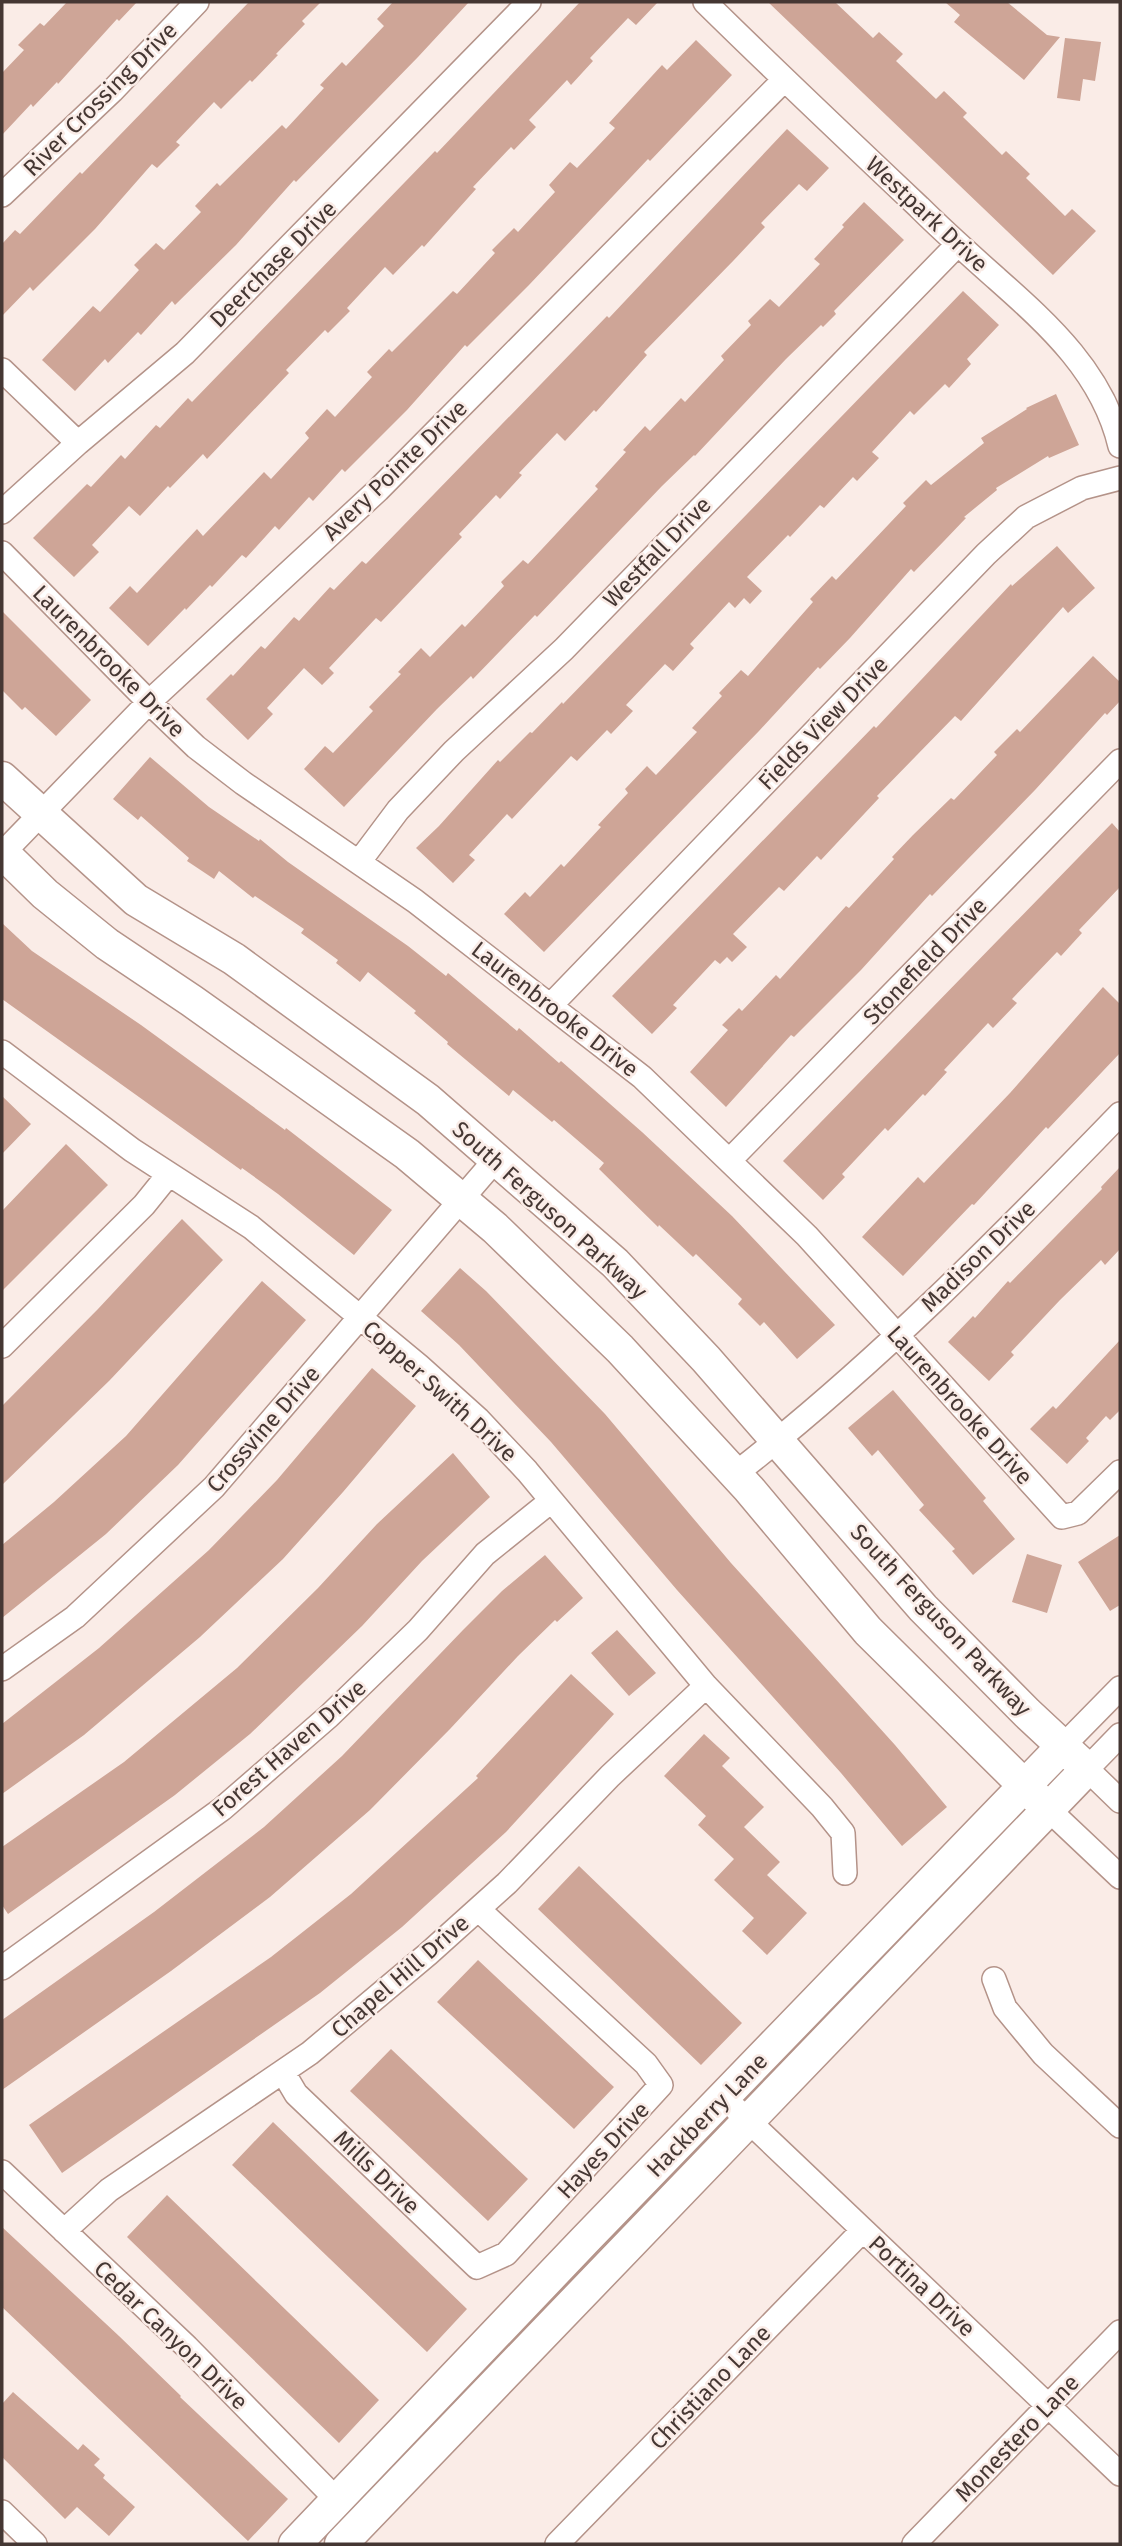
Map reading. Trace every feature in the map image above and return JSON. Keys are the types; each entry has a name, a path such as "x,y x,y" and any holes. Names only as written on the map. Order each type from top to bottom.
{"street":[{"name":"River Crossing Drive","path":"2,195 112,90 197,2"},
{"name":"Deerchase Drive","path":"2,512 78,443 185,353 529,2"},
{"name":"Westpark Drive","path":"705,2 958,244 1046,323 1087,372 1104,401 1120,446"},
{"name":"Avery Pointe Drive","path":"2,853 42,815 149,702 378,490 784,79"},
{"name":"Westfall Drive","path":"359,862 398,810 454,751 564,649 958,244"},
{"path":"2,370 78,443"},
{"name":"Fields View Drive","path":"551,1005 986,554 1026,517 1082,488 1120,478"},
{"name":"Laurenbrooke Drive","path":"2,554 196,747 243,783 415,901 642,1077 807,1236 1062,1517 1078,1513 1120,1472"},
{"name":"Stonefield Drive","path":"730,1160 1120,761"},
{"name":"South Ferguson Parkway","path":"2,778 136,900 234,959 428,1100 615,1263 706,1359 923,1608 1087,1769"},
{"path":"2,853 45,894 107,944 301,1077 407,1154 495,1228 620,1349 735,1474 868,1631 1120,1877"},
{"name":"Copper Swith Drive","path":"2,1052 132,1150 251,1227 418,1365 478,1419 551,1501 706,1686 843,1832 845,1873"},
{"name":"Madison Drive","path":"735,1474 777,1441 991,1247 1120,1114"},
{"name":"Crossvine Drive","path":"2,1669 75,1617 214,1487 495,1159"},
{"path":"2,1346 144,1205 169,1174"},
{"name":"Forest Haven Drive","path":"2,1968 222,1809 330,1716 398,1649 485,1554 551,1501"},
{"name":"Chapel Hill Drive","path":"64,2231 108,2190 310,2053 507,1883 610,1776 706,1686"},
{"name":"Hackberry Lane","path":"295,2544 575,2250 1120,1688"},
{"name":"Hackberry Lane","path":"341,2544 1120,1735"},
{"path":"1087,1769 1120,1801"},
{"name":"Hayes Drive","path":"477,2267 506,2254 661,2085 646,2064 478,1909"},
{"path":"994,1979 1005,2008 1043,2054 1120,2126"},
{"name":"Mills Drive","path":"282,2072 296,2094 477,2267"},
{"name":"Portina Drive","path":"724,2097 1120,2474"},
{"name":"Cedar Canyon Drive","path":"2,2172 187,2347 337,2500"},
{"name":"Christiano Lane","path":"557,2544 863,2230"},
{"name":"Monestero Lane","path":"914,2544 1120,2332"},
{"path":"2,2512 35,2544"}],"building":[{"path":"67,2 137,2 119,21 117,19 58,84 57,82 33,107 31,104 2,135 2,73 24,50 18,45 40,23 44,26"},
{"path":"249,2 321,2 302,21 305,24 252,82 250,80 221,109 214,102 176,142 180,145 157,168 152,164 95,229 33,291 30,287 2,316 2,244 15,230 20,234 80,172 82,174"},
{"path":"393,2 469,2 296,182 294,180 236,245 175,305 172,301 141,335 138,332 108,363 105,359 75,391 42,360 93,306 100,312 139,270 134,265 156,243 164,250 201,212 195,206 217,183 220,186 282,125 286,129 324,88 320,85 342,62 346,66 384,26 377,19"},
{"path":"580,2 658,2 636,25 628,18 590,58 593,61 571,85 567,80 529,120 536,127 514,150 511,147 473,187 476,189 424,247 422,245 393,275 385,267 347,308 350,311 328,333 325,330 286,370 289,373 207,459 203,454 140,516 129,506 92,545 99,552 74,577 33,538 87,484 91,487 121,455 125,459 156,425 160,428 188,398 192,402 435,151 437,153"},
{"path":"768,2 835,2 873,38 879,32 903,54 896,61 936,99 944,91 967,113 963,117 1002,155 1006,151 1030,174 1026,178 1065,216 1072,209 1096,231 1053,275"},
{"path":"945,2 1007,2 1047,35 1060,37 1024,80 954,22 960,15"},
{"path":"1065,38 1101,42 1095,81 1083,79 1080,101 1057,98"},
{"path":"696,40 732,75 529,285 467,347 465,345 407,410 345,472 342,469 313,501 309,497 279,530 275,526 246,558 242,555 212,587 210,585 186,610 185,608 148,646 109,608 130,586 137,593 197,529 203,536 264,472 271,479 309,438 305,433 327,409 335,417 372,377 367,372 389,349 392,352 453,291 457,294 495,253 492,250 514,228 518,232 555,192 549,185 570,162 577,168 615,128 609,123 662,65 667,70"},
{"path":"787,129 829,168 807,191 799,184 761,223 765,227 644,352 647,355 596,412 594,410 565,441 557,433 519,473 522,475 500,499 496,495 459,534 462,537 381,622 376,618 329,668 334,673 322,685 304,668 267,708 273,714 248,740 206,699 231,674 233,676 261,646 265,649 294,617 299,621 330,587 334,590 362,561 366,564 607,316 609,318"},
{"path":"864,202 904,240 834,311 836,314 786,359 537,617 535,615 473,679 471,676 437,709 344,807 304,769 325,746 333,753 373,711 369,707 401,674 398,672 421,648 430,657 462,624 465,627 504,586 501,582 523,560 528,564 598,489 595,486 645,426 650,431 681,398 685,402 724,360 721,356 751,325 748,321 770,299 779,307 820,264 814,259"},
{"path":"963,291 999,325 967,359 971,364 949,388 945,384 914,415 910,411 872,452 879,458 857,481 853,477 824,508 820,505 747,577 762,591 750,604 744,598 735,608 729,602 690,644 694,648 673,671 665,664 626,705 633,711 611,734 607,730 577,761 571,756 512,819 507,814 469,855 475,860 453,883 416,848 498,760 500,762 562,702 563,704"},
{"path":"1056,394 1079,445 1049,458 1048,456 996,488 997,490 964,517 966,518 944,541 914,572 911,569 850,638 820,669 818,667 544,952 504,914 525,892 530,897 561,864 564,867 601,827 598,825 628,793 625,789 647,766 656,775 697,732 692,728 722,696 719,693 741,670 748,676 813,602 810,599 832,576 836,580 906,506 903,503 926,480 931,485 984,443 981,438 1026,408"},
{"path":"1057,546 1095,588 1068,613 1063,607 961,721 955,716 877,796 879,798 821,860 817,856 784,891 779,887 733,934 747,947 732,962 727,957 720,964 715,960 673,1005 677,1008 652,1034 612,996 874,726 876,728 1011,584 1012,586"},
{"path":"2,611 91,700 56,736 25,707 22,710 2,690"},
{"path":"1093,656 1120,682 1120,701 1107,715 1105,713 932,896 930,894 861,970 794,1037 791,1035 726,1107 690,1072 728,1030 722,1025 739,1008 742,1011 776,975 780,979 846,906 849,908 913,835 951,798 954,800 997,755 994,752 1017,729 1020,732"},
{"path":"150,757 209,807 259,841 260,839 446,976 448,973 517,1031 519,1028 559,1063 561,1061 732,1216 835,1325 797,1359 764,1322 760,1326 738,1304 742,1299 696,1254 693,1257 659,1225 658,1227 599,1169 604,1163 554,1120 552,1122 513,1090 509,1096 447,1044 448,1042 414,1013 416,1011 368,972 360,982 336,963 338,960 301,933 304,929 255,896 253,898 219,871 214,879 187,861 189,858 141,816 138,820 113,799"},
{"path":"1112,823 1120,832 1120,887 1079,930 1082,933 1061,956 1057,952 1012,999 1017,1003 993,1028 988,1023 944,1070 947,1072 925,1096 923,1094 888,1131 885,1128 842,1174 845,1177 823,1200 783,1161"},
{"path":"2,923 32,951 141,1025 285,1130 286,1128 392,1210 354,1255 278,1194 2,999"},
{"path":"1103,987 1120,1004 1120,1053 903,1276 862,1237 918,1177 924,1183 1010,1093"},
{"path":"2,1096 31,1124 2,1154"},
{"path":"66,1144 108,1185 2,1291 2,1211"},
{"path":"1120,1167 1120,1249 1105,1265 1101,1260 1060,1300 1011,1352 1014,1355 989,1381 948,1342 973,1316 975,1318 1008,1281 1010,1283"},
{"path":"182,1219 223,1260 110,1380 2,1485 2,1406"},
{"path":"460,1268 486,1291 605,1414 731,1563 895,1745 947,1807 902,1846 551,1442 459,1345 421,1311"},
{"path":"262,1281 306,1320 178,1465 106,1534 2,1618 2,1545 126,1436"},
{"path":"1120,1340 1120,1410 1110,1420 1106,1416 1086,1438 1089,1441 1067,1464 1030,1429 1053,1406 1056,1409"},
{"path":"372,1368 416,1406 343,1492 283,1559 200,1637 84,1735 2,1794 2,1724 99,1648 209,1550 277,1480"},
{"path":"893,1390 986,1498 983,1501 1015,1539 973,1575 952,1551 955,1549 919,1510 924,1505 878,1450 872,1456 848,1428"},
{"path":"453,1453 490,1497 422,1561 362,1626 250,1734 175,1795 8,1914 2,1905 2,1847 124,1762 237,1668 318,1588 377,1524"},
{"path":"1120,1535 1120,1605 1110,1611 1078,1562"},
{"path":"1027,1554 1062,1565 1047,1613 1012,1602"},
{"path":"545,1555 583,1598 557,1622 555,1620 518,1656 370,1810 270,1897 171,1971 2,2090 2,2020 154,1912 264,1827 342,1756 502,1591"},
{"path":"617,1630 656,1673 629,1696 591,1653"},
{"path":"571,1674 614,1714 506,1832 402,1927 320,1993 62,2173 29,2125 271,1957 351,1894 478,1778 476,1776"},
{"path":"704,1734 730,1758 722,1766 764,1807 744,1827 780,1862 767,1875 807,1913 767,1955 742,1931 754,1918 714,1880 734,1859 698,1825 706,1816 664,1776"},
{"path":"579,1866 742,2023 701,2065 538,1909"},
{"path":"478,1960 614,2087 574,2129 437,2002"},
{"path":"391,2049 528,2179 488,2221 350,2091"},
{"path":"273,2122 467,2309 427,2352 232,2165"},
{"path":"167,2195 379,2400 339,2443 127,2237"},
{"path":"2,2227 288,2499 248,2541 2,2307"},
{"path":"13,2392 78,2450 83,2444 100,2459 94,2465 105,2475 103,2478 135,2507 109,2536 77,2507 65,2519 2,2457 2,2404"}]}
